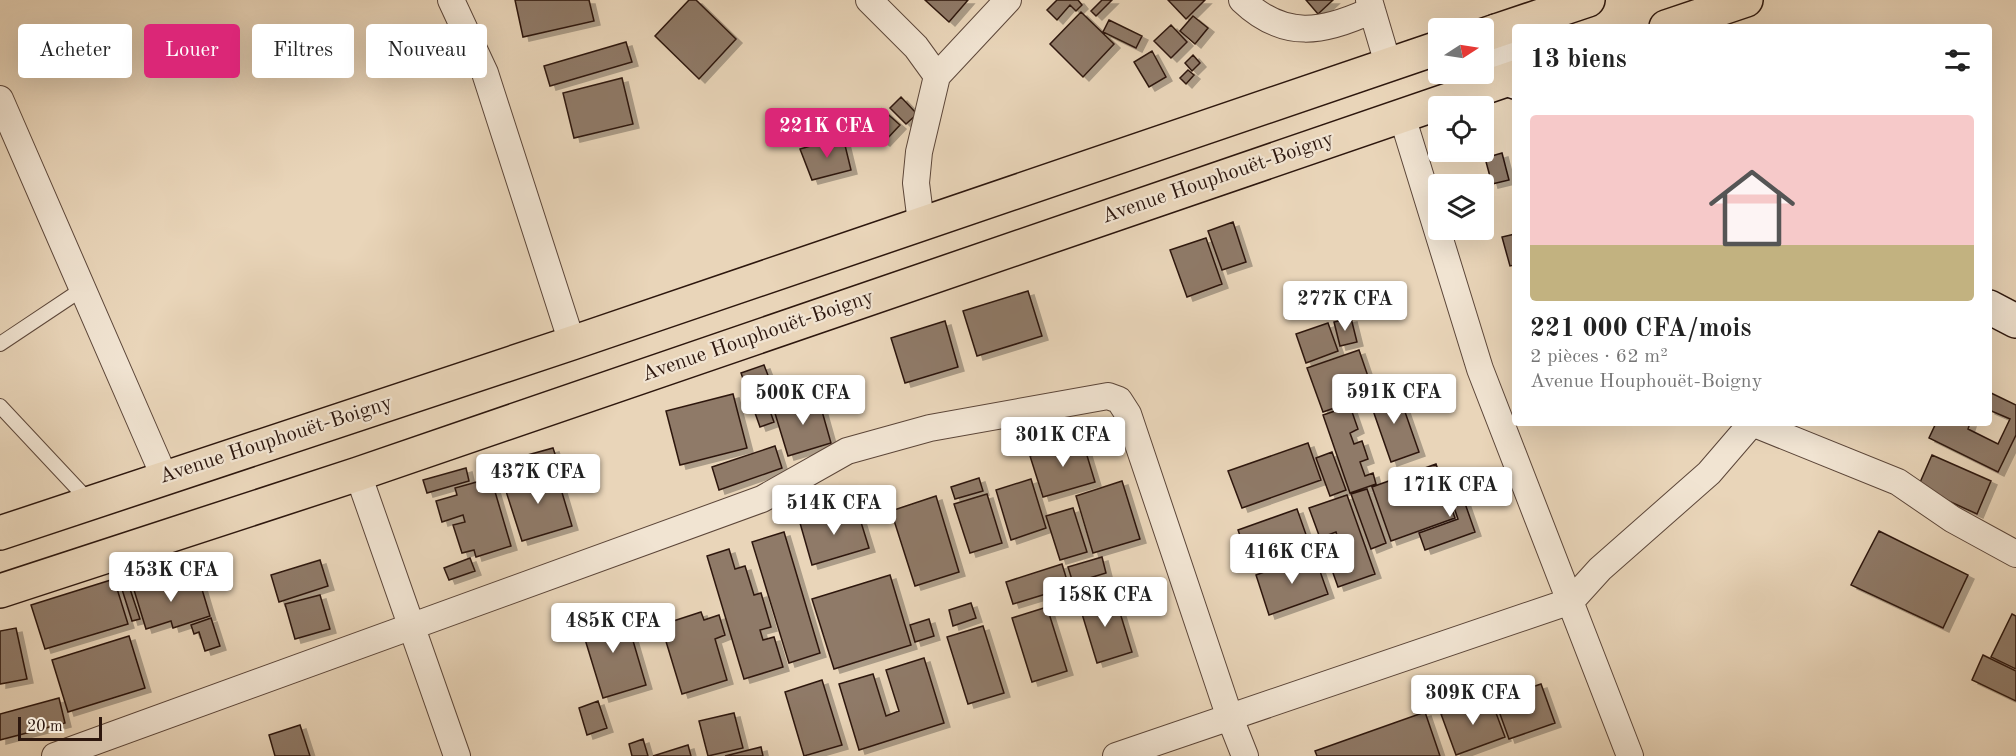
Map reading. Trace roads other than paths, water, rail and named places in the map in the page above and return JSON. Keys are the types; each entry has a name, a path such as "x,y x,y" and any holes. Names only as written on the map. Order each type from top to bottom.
{"highway":[{"path":"1517,24 1588,0"},
{"path":"1675,24 1746,0"},
{"path":"1494,32 1512,26"},
{"name":"Avenue Houphouët-Boigny","path":"0,532 572,343 921,222 1428,51"},
{"name":"Avenue Houphouët-Boigny","path":"0,591 358,474 1402,116 1512,81"}],"main road":[{"path":"1494,41 1512,76"},
{"path":"1992,309 2016,321"}],"street":[{"path":"451,0 485,73 572,343"},
{"path":"869,0 916,47 937,76"},
{"path":"921,222 916,183 918,152 937,76 1008,0"},
{"path":"1242,0 1259,16 1282,27 1316,30 1347,22 1371,5 1388,64"},
{"path":"0,99 81,290 164,476"},
{"path":"1402,116 1480,369 1628,750 1650,756"},
{"path":"55,756 762,499 846,451 930,428 1108,396 1119,400 1128,414 1230,718 1245,756"},
{"path":"1116,756 1571,601 1600,569 1708,473 1749,426"},
{"path":"1759,426 1898,483 1952,519 2016,554"},
{"path":"358,474 457,756"}],"lane":[{"path":"0,344 81,290"},
{"path":"0,406 89,501"}]}
